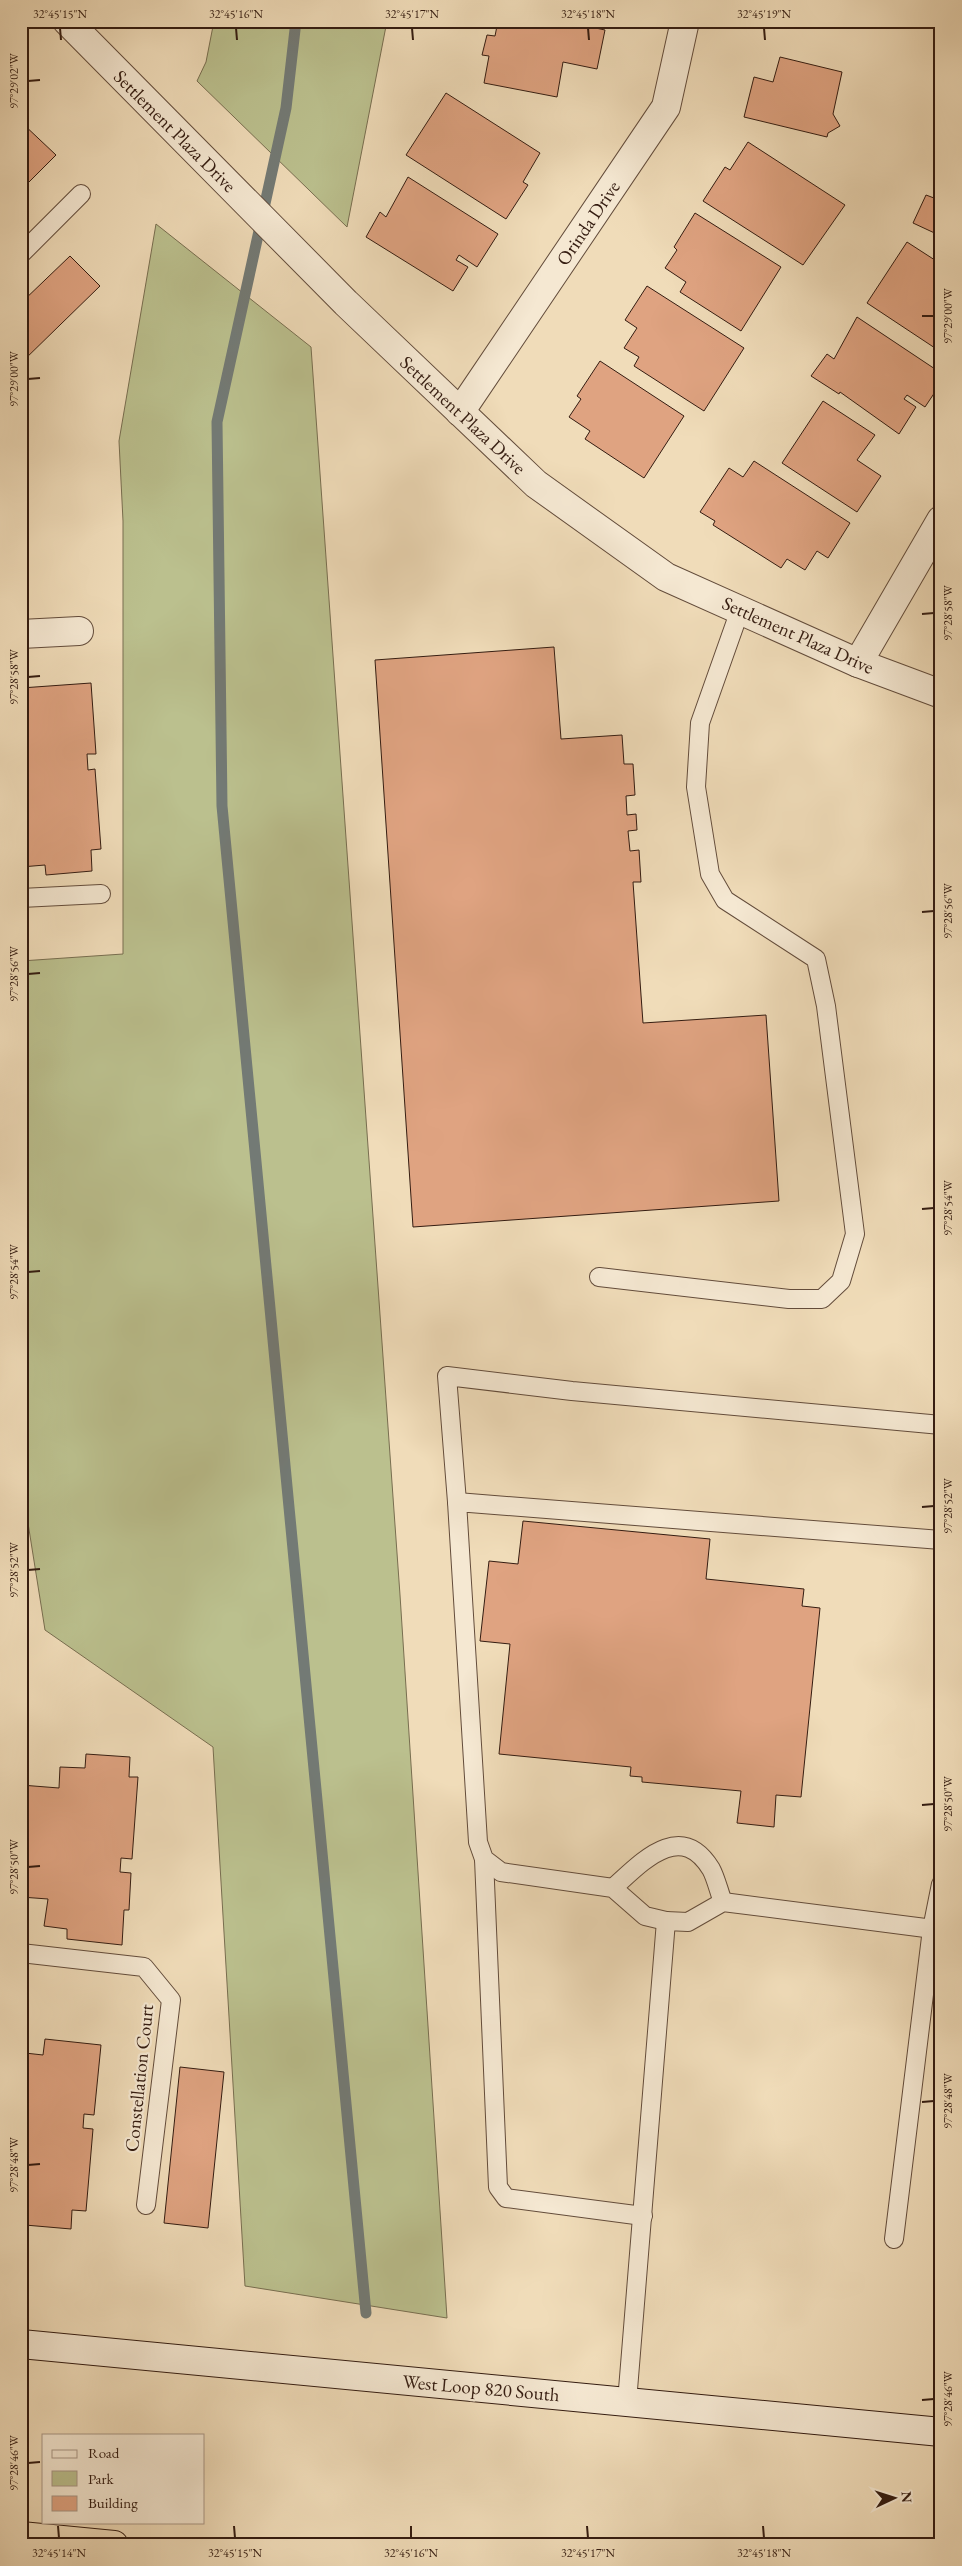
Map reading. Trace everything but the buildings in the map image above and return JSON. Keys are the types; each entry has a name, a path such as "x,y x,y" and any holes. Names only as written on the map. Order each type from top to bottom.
{"highway":[{"path":"21,2536 114,2545"}],"street":[{"name":"Settlement Plaza Drive","path":"67,21 346,303 536,484 666,577 858,663 941,694"},
{"name":"Orinda Drive","path":"460,412 666,107 685,21"},
{"path":"858,663 941,520"},
{"path":"21,634 79,631"},
{"name":"West Loop 820 South","path":"21,2344 941,2432"}],"lane":[{"path":"21,254 81,194"},
{"path":"599,1277 789,1299 822,1299 841,1281 855,1234 826,1006 816,960 725,900 710,874 696,787 700,723 740,610"},
{"path":"21,898 102,894"},
{"path":"643,2216 506,2198 498,2187 484,1859 478,1842 457,1502 447,1376 572,1391 941,1425"},
{"path":"457,1502 941,1540"},
{"path":"613,1888 648,1857 664,1848 675,1845 686,1847 710,1869 723,1902"},
{"path":"484,1859 501,1872 613,1888 645,1916 666,1922 688,1922 723,1902 936,1930"},
{"path":"894,2239 941,1884"},
{"path":"627,2402 666,1922"},
{"name":"Constellation Court","path":"21,1954 144,1967 171,2000 146,2205"}],"green space":[{"path":"214,21 387,21 347,227 197,81 206,62"},
{"path":"156,224 311,347 400,1595 447,2318 245,2286 213,1747 45,1630 21,1479 21,961 123,954 123,521 119,441"}],"waterway":[{"path":"296,21 286,108 217,422 222,806 366,2313"}]}
